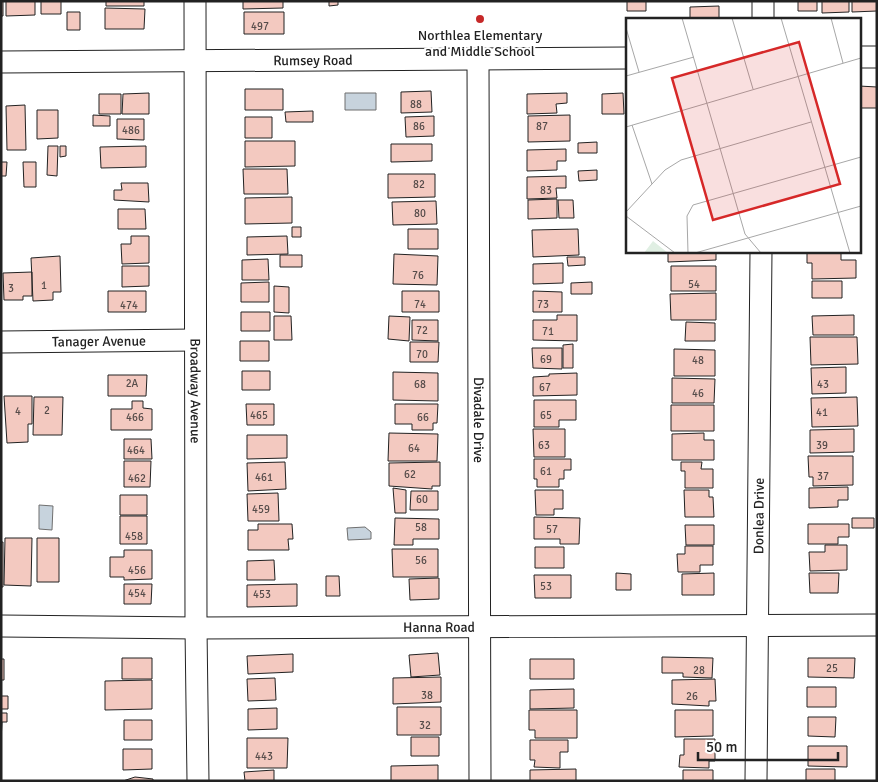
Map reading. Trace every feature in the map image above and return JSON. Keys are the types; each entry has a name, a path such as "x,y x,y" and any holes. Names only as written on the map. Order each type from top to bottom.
{"street":[{"name":"Broadway Avenue","path":"195,1 198,781"},
{"path":"763,1 763,18"},
{"path":"860,57 877,57"},
{"name":"Rumsey Road","path":"1,62 626,58"},
{"name":"Divadale Drive","path":"478,60 480,781"},
{"name":"Donlea Drive","path":"756,781 761,252"},
{"name":"Tanager Avenue","path":"1,342 195,340"},
{"name":"Hanna Road","path":"1,626 481,628 877,625"}],"shaded area":[{"path":"345,93 376,93 376,110 345,110"},
{"path":"39,505 53,506 52,530 39,529"},
{"path":"365,527 371,532 371,539 348,540 347,528"}],"building":[{"path":"1,1 3,1 3,16 1,16"},
{"path":"6,1 35,1 35,15 6,16"},
{"path":"41,1 61,1 61,14 41,14"},
{"path":"106,1 144,1 144,6 106,6"},
{"path":"243,1 283,1 283,8 243,9"},
{"path":"329,1 338,1 338,5 329,6"},
{"path":"627,1 646,1 646,11 627,11"},
{"path":"798,1 817,1 817,11 798,11"},
{"path":"822,1 849,1 849,12 822,13"},
{"path":"852,1 877,1 877,11 852,12"},
{"path":"719,6 719,18 690,18 690,7"},
{"path":"105,8 145,9 144,29 105,29"},
{"path":"67,12 80,12 80,30 67,30"},
{"path":"244,12 284,12 284,34 244,34"},
{"path":"860,86 877,87 877,108 860,108"},
{"path":"245,89 283,89 283,110 245,110"},
{"path":"431,91 432,112 401,113 401,92"},
{"path":"149,93 149,114 122,114 123,94"},
{"path":"567,93 567,103 556,104 557,113 527,114 527,94"},
{"path":"623,93 624,114 602,114 602,94"},
{"path":"99,94 121,94 121,114 99,114"},
{"path":"25,105 26,150 7,150 6,106"},
{"path":"37,110 58,110 58,138 37,139"},
{"path":"313,111 313,122 286,122 285,112"},
{"path":"93,115 110,116 110,126 93,126"},
{"path":"570,115 570,141 528,142 528,116"},
{"path":"434,116 434,136 406,137 405,117"},
{"path":"245,117 272,117 272,138 245,138"},
{"path":"117,119 144,119 144,140 117,139"},
{"path":"245,141 295,141 295,166 245,167"},
{"path":"597,142 597,153 578,153 578,143"},
{"path":"391,144 432,144 432,161 391,162"},
{"path":"48,146 58,146 57,176 47,175"},
{"path":"60,146 66,146 66,156 60,157"},
{"path":"146,146 146,167 101,168 100,147"},
{"path":"566,149 566,161 557,161 557,170 527,171 527,150"},
{"path":"1,162 7,162 6,176 1,176"},
{"path":"23,162 36,162 36,187 24,187"},
{"path":"243,169 287,169 288,194 244,194"},
{"path":"597,170 597,180 579,181 578,171"},
{"path":"388,174 435,174 435,197 388,198"},
{"path":"566,176 566,188 556,188 557,198 527,199 527,177"},
{"path":"121,183 148,183 149,202 114,200 114,190 122,190"},
{"path":"292,197 292,223 245,224 245,198"},
{"path":"557,199 557,218 528,219 528,200"},
{"path":"558,200 573,200 574,218 559,218"},
{"path":"436,201 437,224 393,225 392,202"},
{"path":"118,209 145,209 146,229 118,229"},
{"path":"292,227 301,227 301,237 292,237"},
{"path":"408,229 438,229 438,249 408,249"},
{"path":"578,229 579,255 533,257 532,230"},
{"path":"131,236 149,236 149,263 122,264 121,244 131,244"},
{"path":"287,236 288,254 247,255 247,237"},
{"path":"668,252 716,252 716,260 668,262"},
{"path":"807,252 841,252 841,260 856,260 856,278 812,279 812,263 807,263"},
{"path":"394,254 438,256 437,285 393,284"},
{"path":"280,255 302,255 302,267 280,267"},
{"path":"60,256 61,292 53,292 53,300 33,301 31,258"},
{"path":"567,257 585,257 585,265 568,266"},
{"path":"268,259 269,280 242,280 242,260"},
{"path":"563,263 563,283 533,284 533,264"},
{"path":"122,266 149,266 149,286 122,287"},
{"path":"671,266 716,266 716,291 671,291"},
{"path":"32,272 32,296 23,296 23,300 4,300 3,273"},
{"path":"812,281 842,281 842,298 812,298"},
{"path":"269,282 269,302 241,302 241,283"},
{"path":"592,282 592,294 571,294 571,283"},
{"path":"274,286 289,287 289,313 274,312"},
{"path":"108,291 146,291 146,312 108,312"},
{"path":"402,291 439,291 439,312 402,312"},
{"path":"533,291 562,292 562,312 533,312"},
{"path":"716,293 716,320 671,320 670,294"},
{"path":"241,312 270,312 270,331 241,331"},
{"path":"557,315 577,315 577,341 533,340 533,320 557,320"},
{"path":"854,315 854,335 813,335 812,316"},
{"path":"274,316 291,316 292,340 274,340"},
{"path":"389,316 410,317 409,341 388,339"},
{"path":"412,320 438,320 438,341 412,340"},
{"path":"686,322 715,323 715,341 685,341"},
{"path":"810,337 857,337 858,364 811,365"},
{"path":"240,341 269,341 269,361 240,361"},
{"path":"410,342 439,342 438,362 410,362"},
{"path":"573,344 573,368 563,368 563,345"},
{"path":"532,348 562,348 562,369 533,368"},
{"path":"674,349 715,350 715,376 674,376"},
{"path":"846,367 846,393 812,394 811,368"},
{"path":"242,371 270,371 270,390 242,390"},
{"path":"393,372 438,373 438,401 393,400"},
{"path":"577,373 577,395 533,396 533,377 549,376 549,374"},
{"path":"108,375 147,375 146,396 108,396"},
{"path":"672,378 715,379 714,403 672,403"},
{"path":"4,396 32,396 32,424 28,424 28,442 7,443"},
{"path":"34,397 63,397 62,435 33,435"},
{"path":"857,397 858,426 812,427 811,398"},
{"path":"534,400 576,400 576,420 559,420 559,427 534,427"},
{"path":"132,401 143,401 143,408 152,409 152,430 111,430 111,409 132,409"},
{"path":"246,404 274,404 274,425 247,425"},
{"path":"395,404 438,404 437,423 433,423 433,430 412,430 412,424 395,424"},
{"path":"671,405 714,405 714,431 671,431"},
{"path":"533,429 565,429 565,457 534,457"},
{"path":"854,429 854,452 810,453 810,430"},
{"path":"389,433 438,434 437,461 388,461"},
{"path":"704,433 704,440 714,440 714,460 672,460 672,434"},
{"path":"247,435 287,435 287,458 247,459"},
{"path":"124,439 151,439 152,459 124,459"},
{"path":"808,456 853,456 853,485 813,486 813,477 809,477"},
{"path":"534,459 571,459 571,470 564,470 564,479 559,479 559,487 537,487 537,479 534,479"},
{"path":"124,461 151,461 150,487 124,487"},
{"path":"285,462 286,489 248,491 247,463"},
{"path":"440,462 440,486 432,486 432,489 389,486 389,463"},
{"path":"681,462 702,462 701,469 713,469 713,488 685,488 685,471 681,471"},
{"path":"848,487 848,500 838,500 838,507 809,508 809,488"},
{"path":"393,488 406,490 406,513 395,513"},
{"path":"535,490 563,490 563,509 554,509 554,515 536,515"},
{"path":"684,490 709,490 709,497 713,497 714,517 685,517"},
{"path":"411,491 438,491 438,510 410,510"},
{"path":"278,493 279,521 248,521 247,494"},
{"path":"120,495 147,495 147,515 120,515"},
{"path":"120,516 147,516 147,544 120,544"},
{"path":"534,517 580,518 579,544 560,544 560,539 534,539"},
{"path":"395,518 439,519 439,539 413,539 413,545 394,545"},
{"path":"852,518 874,518 874,528 852,528"},
{"path":"258,524 292,524 293,539 288,539 289,550 248,550 248,530 258,530"},
{"path":"808,524 849,524 849,537 838,537 838,544 808,544"},
{"path":"685,525 714,525 714,545 686,545"},
{"path":"5,538 32,538 31,586 4,585"},
{"path":"37,538 59,538 59,582 37,582"},
{"path":"1,542 3,542 3,587 1,587"},
{"path":"825,545 847,545 847,570 810,571 809,552 825,552"},
{"path":"685,546 713,546 713,565 700,565 700,572 678,572 677,554 685,554"},
{"path":"535,547 564,547 564,568 535,568"},
{"path":"392,549 438,549 438,577 393,577"},
{"path":"124,550 152,550 152,579 124,580 124,577 110,577 110,557 124,557"},
{"path":"274,560 275,580 247,580 247,561"},
{"path":"616,573 631,574 631,590 616,590"},
{"path":"714,573 714,595 682,595 682,574"},
{"path":"809,573 839,573 838,593 810,593"},
{"path":"534,575 571,575 571,598 535,598"},
{"path":"326,576 339,576 340,596 326,596"},
{"path":"439,578 439,599 410,600 409,579"},
{"path":"124,584 152,584 151,604 124,604"},
{"path":"297,584 297,606 247,607 247,585"},
{"path":"438,653 440,675 411,677 409,655"},
{"path":"293,654 293,672 248,674 247,656"},
{"path":"662,657 713,658 712,678 683,677 683,673 662,673"},
{"path":"122,658 152,658 152,679 122,679"},
{"path":"808,658 855,658 854,678 808,677"},
{"path":"1,659 4,659 4,680 1,680"},
{"path":"530,659 574,659 574,679 530,679"},
{"path":"441,677 441,702 393,704 393,678"},
{"path":"275,678 276,700 248,701 247,679"},
{"path":"715,679 716,701 709,701 709,706 672,704 672,680"},
{"path":"152,680 152,709 105,710 105,681"},
{"path":"807,687 836,687 836,707 807,707"},
{"path":"574,689 574,708 530,709 530,690"},
{"path":"1,696 8,696 8,709 1,709"},
{"path":"397,707 441,707 441,735 397,735"},
{"path":"277,708 277,729 248,730 248,709"},
{"path":"529,710 577,710 577,738 535,738 535,730 529,730"},
{"path":"675,710 713,710 713,736 675,737"},
{"path":"1,713 7,713 7,722 2,722 1,741"},
{"path":"808,717 836,717 835,737 808,736"},
{"path":"124,720 152,720 152,740 124,740"},
{"path":"411,737 439,737 439,756 411,756"},
{"path":"247,738 288,738 287,768 247,768"},
{"path":"684,739 715,739 715,761 709,761 709,768 679,767 680,755 684,755"},
{"path":"530,740 568,740 568,752 560,752 560,768 534,767 535,760 530,760"},
{"path":"808,746 847,746 847,767 808,766"},
{"path":"123,749 152,749 152,769 123,770"},
{"path":"438,765 438,781 391,781 391,766"},
{"path":"576,769 576,781 530,781 530,770"},
{"path":"806,769 835,769 835,781 806,781"},
{"path":"274,770 274,781 245,781 244,772"},
{"path":"683,770 713,770 713,781 683,781"},
{"path":"135,777 153,779 153,781 123,781"}],"place":[{"name":"Northlea Elementary and Middle School","path":"480,19"}]}
